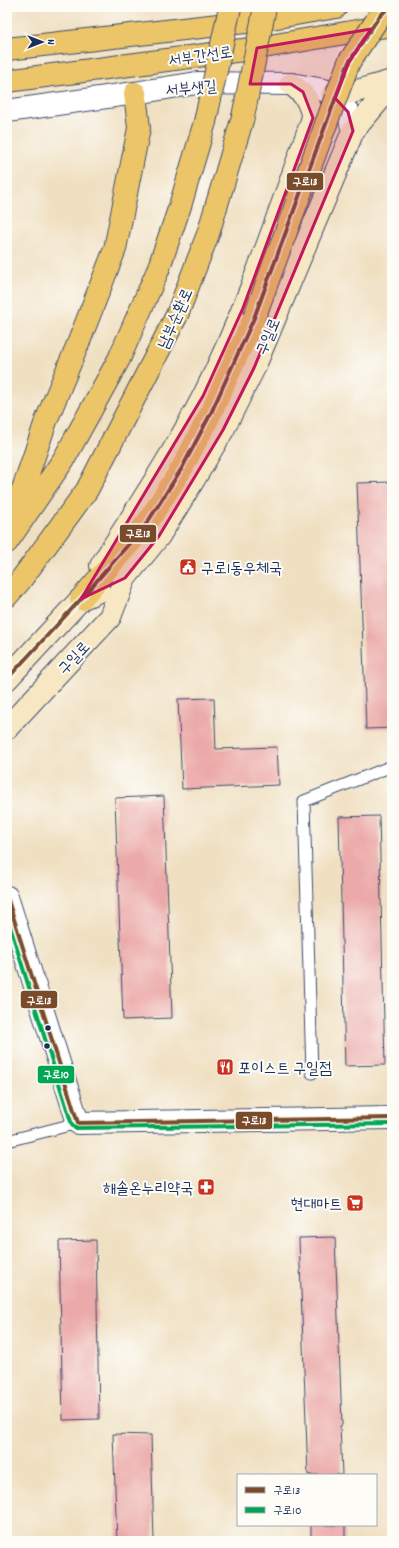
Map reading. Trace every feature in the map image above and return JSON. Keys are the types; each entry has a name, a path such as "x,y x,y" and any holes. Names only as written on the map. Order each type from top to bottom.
{"main road":[{"path":"7,542 64,459 119,359 158,270 180,206 205,122 230,7"},
{"name":"남부순환로","path":"7,596 20,581 87,490 177,315 208,234 243,117 265,7"},
{"name":"서부간선로","path":"7,48 254,21 336,7"},
{"path":"81,599 147,523 182,468 211,413 254,318 348,62 379,17 388,7"},
{"name":"서부간선로","path":"7,81 258,48 392,25"},
{"path":"332,95 353,92 392,81"},
{"path":"81,599 174,449 203,396 243,308 313,118 310,103 303,92 291,84"},
{"name":"구일로","path":"7,728 110,617 125,578 159,536 223,430 254,368 353,131 392,85"},
{"path":"7,529 24,486 46,421 115,248 140,128 135,94"},
{"name":"구일로","path":"7,679 81,599 125,578"}],"street":[{"name":"서부샛길","path":"7,111 135,94 197,83 291,84 324,90 332,95 348,112 353,131"},
{"path":"7,897 78,1123 392,1118"}],"lane":[{"path":"312,1073 304,801 392,766"},
{"path":"7,1141 78,1123"}],"highlighted area":[{"path":"371,29 349,62 335,98 348,112 353,131 254,368 223,430 159,536 125,578 81,599 203,396 243,308 313,118 303,92 291,84 250,84 257,48"}],"building":[{"path":"392,482 392,728 366,729 357,483"},
{"path":"214,698 216,749 277,747 279,785 182,789 178,699"},
{"path":"164,796 172,1018 123,1020 115,798"},
{"path":"379,816 385,1065 345,1066 339,817"},
{"path":"335,1237 342,1425 340,1426 342,1474 308,1474 299,1238"},
{"path":"96,1240 99,1419 63,1420 59,1241"},
{"path":"113,1434 151,1435 154,1541 117,1541"},
{"path":"311,1526 345,1526 345,1541 311,1541"}],"transit line":[{"name":"구로13","path":"7,679 81,599 147,523 182,468 211,413 254,318 349,62 379,17 389,7"},
{"name":"구로13","path":"7,897 78,1123 392,1118"},
{"name":"구로10","path":"7,917 72,1125 75,1128 392,1124"}],"place":[{"name":"구로1동우체국","path":"188,567"},
{"name":"포이스트 구일점","path":"225,1067"},
{"name":"해솔온누리약국","path":"206,1187"},
{"name":"현대마트","path":"355,1203"}]}
